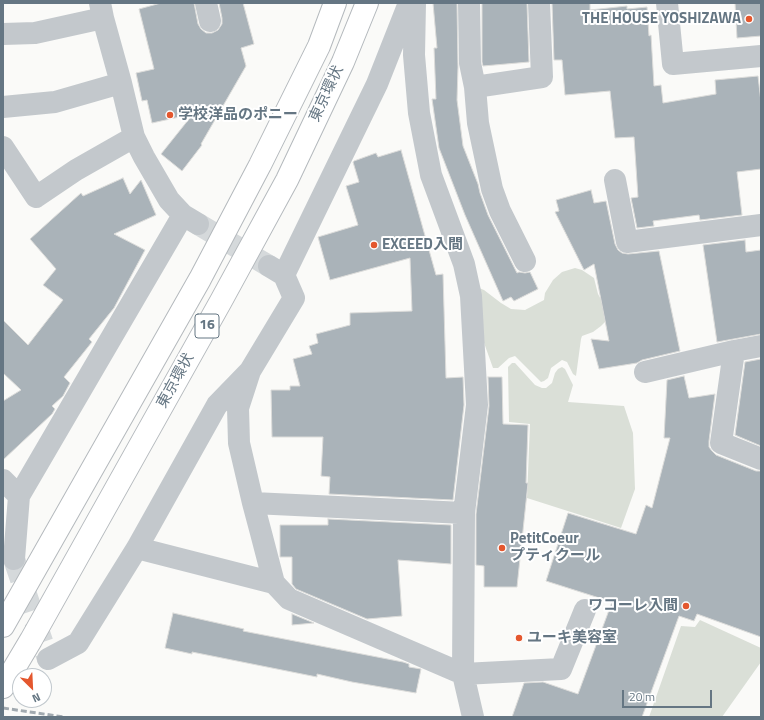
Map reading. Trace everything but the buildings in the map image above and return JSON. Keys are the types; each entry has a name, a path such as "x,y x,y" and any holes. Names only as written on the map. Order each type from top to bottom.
{"highway":[{"name":"東京環状","path":"3,626 200,279 260,165 319,46 335,3"},
{"name":"東京環状","path":"3,687 31,640 221,301 287,180 343,62 367,3"}],"street":[{"path":"48,659 78,643 137,548 217,405 250,371 294,298 276,270 377,84 409,3"},
{"path":"415,3 414,54 419,113 429,167 464,264 471,296 477,405 464,513 463,674 473,717"},
{"path":"469,3 470,63 478,123 492,189 500,211 526,261"},
{"path":"474,87 542,77 539,3"},
{"path":"667,3 674,64 761,56"},
{"path":"3,34 36,33 104,7 134,137 169,200 190,220 19,496 14,559"},
{"path":"3,107 55,102 121,83"},
{"path":"3,147 36,197 76,170 134,137"},
{"path":"615,180 627,242 761,225"},
{"path":"645,372 761,346"},
{"path":"734,351 722,443 761,459"},
{"path":"250,371 238,408 239,443 274,583 289,599 463,674 561,669 585,610"},
{"path":"3,480 19,496"},
{"path":"253,503 464,513"},
{"path":"137,548 274,583"}],"shaded area":[{"path":"575,268 582,270 594,278 598,294 604,305 605,322 593,332 582,336 576,376 573,374 567,362 562,360 551,368 548,378 541,382 515,356 509,358 498,368 493,368 483,340 479,288 511,309 525,310 544,300 545,293 553,280 562,272"},
{"path":"512,363 515,363 535,385 542,388 546,388 552,383 558,369 562,367 565,369 573,385 568,402 624,406 633,433 635,489 621,528 527,498 530,424 509,422 508,367"},
{"path":"700,620 761,648 761,662 722,717 649,717 681,626 695,627"}],"tunnel":[{"path":"198,224 269,266"},
{"path":"14,559 48,659"}],"railway":[{"path":"3,708 64,717"}],"place":[{"name":"THE HOUSE YOSHIZAWA","path":"749,19"},
{"name":"学校洋品のポニー","path":"170,115"},
{"name":"EXCEED入間","path":"374,245"},
{"name":"PetitCoeur プティクール","path":"502,548"},
{"name":"ワコーレ入間","path":"686,606"},
{"name":"ユーキ美容室","path":"519,638"}]}
